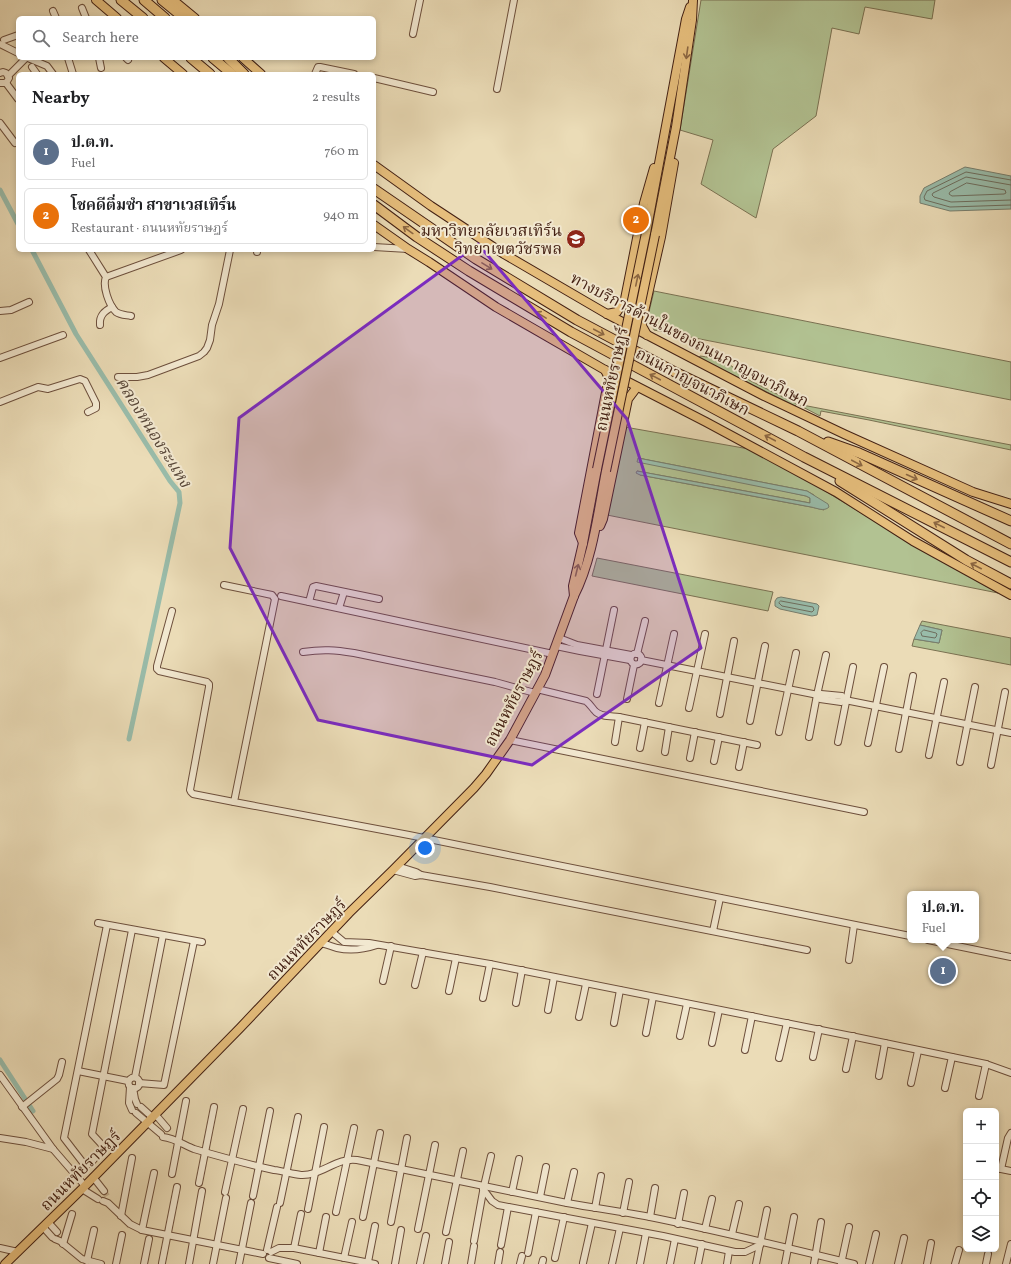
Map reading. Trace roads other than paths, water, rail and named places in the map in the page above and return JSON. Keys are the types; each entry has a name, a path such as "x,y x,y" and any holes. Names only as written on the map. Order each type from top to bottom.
{"highway":[{"path":"121,0 141,16"},
{"path":"144,0 164,16"},
{"path":"162,0 182,16"},
{"path":"193,60 208,72"},
{"path":"215,60 230,72"},
{"path":"230,60 242,72"},
{"name":"ถนนกาญจนาภิเษก","path":"376,190 476,259 577,320 675,372 798,431 1011,544"},
{"name":"ถนนกาญจนาภิเษก","path":"376,206 469,271 570,332 804,457 1011,562"},
{"path":"798,431 859,453 1011,521"},
{"path":"804,457 966,560 1011,584"}],"main road":[{"path":"96,0 112,16"},
{"path":"173,0 193,16"},
{"name":"ถนนหทัยราษฎร์","path":"574,596 573,586 646,233 686,18 692,0"},
{"name":"ถนนหทัยราษฎร์","path":"5,1264 84,1187 349,914 464,799 486,774 510,740 545,675 574,596 580,586 591,547 676,127 692,20 692,0"},
{"path":"166,60 181,72"},
{"path":"245,60 259,72"},
{"path":"607,314 617,312 625,299 644,203 666,124"},
{"path":"647,335 642,326 643,316 674,170 676,127"},
{"name":"ทางบริการด้านในของถนนกาญจนาภิเษก","path":"376,166 431,206 504,254 607,314 764,396 844,434 973,492 1011,504"},
{"path":"376,226 496,307 605,370 836,492 913,541 1011,595"},
{"path":"583,543 579,533 608,382 608,376 605,370"},
{"path":"591,547 602,519 628,399 637,387"},
{"path":"604,403 609,400 620,400 626,408"}],"street":[{"path":"414,34 420,0"},
{"path":"497,89 514,0"},
{"path":"82,8 85,16"},
{"path":"53,11 55,16"},
{"path":"2,42 16,36"},
{"path":"2,42 16,52"},
{"path":"16,97 3,83 25,60"},
{"path":"32,60 47,66 52,72"},
{"path":"69,60 72,72"},
{"path":"99,60 101,68"},
{"path":"0,66 10,74"},
{"path":"32,66 36,72"},
{"path":"315,72 316,69 320,67 344,72"},
{"path":"0,73 3,72 10,74"},
{"path":"376,78 433,92"},
{"path":"0,123 14,143"},
{"path":"376,247 408,249"},
{"path":"90,252 106,277"},
{"path":"106,277 175,252"},
{"path":"118,377 137,377 148,375 199,356 204,352 210,340 212,325 219,304 230,252"},
{"path":"106,277 104,286 112,307 120,314 131,316"},
{"path":"0,311 11,310 29,302"},
{"path":"100,325 102,315 112,307"},
{"path":"0,358 63,335"},
{"path":"0,402 38,387 48,389 80,379 85,380 96,403 96,408 88,412"},
{"path":"224,585 272,595 275,599 234,802"},
{"path":"309,602 313,587 316,586 379,599"},
{"path":"339,608 344,592"},
{"path":"281,596 339,608 556,646 576,647 633,658 640,656 641,660 818,695 820,699 841,702 846,700 1011,733"},
{"path":"598,694 614,610"},
{"path":"172,611 156,666 157,669 159,671 207,682 209,684 190,790 193,794 424,838 907,935"},
{"path":"628,699 633,658 645,621"},
{"path":"659,703 674,634"},
{"path":"689,708 705,634"},
{"path":"720,714 734,641"},
{"path":"750,720 765,646"},
{"path":"303,652 331,649 354,653 586,702 591,705 598,714 757,744"},
{"path":"779,732 787,689 796,653"},
{"path":"809,737 826,654"},
{"path":"868,743 884,666"},
{"path":"838,742 853,667"},
{"path":"899,749 913,676"},
{"path":"929,755 944,682"},
{"path":"960,762 975,687"},
{"path":"991,765 1005,692"},
{"path":"615,742 620,717"},
{"path":"640,748 645,722"},
{"path":"665,752 669,727"},
{"path":"690,758 695,732"},
{"path":"714,762 719,737"},
{"path":"510,740 864,812"},
{"path":"739,767 744,742"},
{"path":"395,868 416,872 420,875 490,887 807,950"},
{"path":"713,931 720,898"},
{"path":"98,923 202,942"},
{"path":"107,925 64,1138 84,1164 90,1164 104,1147 92,1134 132,930"},
{"path":"849,960 854,925"},
{"path":"332,932 344,942 391,946 522,970 986,1064 1011,1073"},
{"path":"163,935 135,1077 132,1077 130,1085 129,1102 134,1112 151,1118 162,1136 171,1138 178,1143 232,1160 301,1175 316,1172 347,1160 354,1160 457,1180 483,1188 650,1217 732,1234 761,1244 816,1254 854,1264"},
{"path":"78,1071 104,1076 130,1085 138,1086 139,1083 164,1085 194,941"},
{"path":"322,942 338,948 352,949 376,945"},
{"path":"338,948 344,942"},
{"path":"943,943 1011,957"},
{"path":"383,981 391,946"},
{"path":"415,985 423,952"},
{"path":"449,991 456,958"},
{"path":"483,998 490,964"},
{"path":"516,1003 522,970"},
{"path":"548,1010 554,977"},
{"path":"579,1018 586,984"},
{"path":"614,1023 620,990"},
{"path":"646,1033 653,997"},
{"path":"680,1036 687,1004"},
{"path":"712,1043 719,1010"},
{"path":"745,1050 752,1016"},
{"path":"780,1058 787,1023"},
{"path":"813,1057 819,1029"},
{"path":"846,1069 853,1036"},
{"path":"879,1076 885,1043"},
{"path":"911,1083 918,1051"},
{"path":"945,1088 952,1057"},
{"path":"22,1107 57,1080 62,1062"},
{"path":"979,1096 986,1064"},
{"path":"0,1075 53,1149 84,1187 102,1197 130,1224 142,1230 242,1250 293,1264"},
{"path":"135,1077 139,1083"},
{"path":"130,1085 134,1099 139,1106 151,1118 168,1129 171,1138"},
{"path":"172,1174 186,1100"},
{"path":"199,1183 214,1107"},
{"path":"213,1264 243,1109"},
{"path":"253,1196 270,1111"},
{"path":"267,1256 287,1172 298,1117"},
{"path":"308,1209 324,1128"},
{"path":"336,1212 354,1128"},
{"path":"363,1217 380,1133"},
{"path":"999,1165 1011,1133"},
{"path":"0,1138 26,1142 53,1149"},
{"path":"391,1222 406,1138"},
{"path":"418,1229 435,1145"},
{"path":"446,1232 463,1151"},
{"path":"471,1264 483,1188 491,1156"},
{"path":"121,1216 132,1158"},
{"path":"512,1192 519,1159"},
{"path":"540,1197 546,1167"},
{"path":"999,1168 1011,1171"},
{"path":"567,1203 574,1172"},
{"path":"142,1230 154,1173"},
{"path":"595,1208 601,1176"},
{"path":"93,1177 102,1197"},
{"path":"623,1213 629,1182"},
{"path":"162,1263 177,1187"},
{"path":"483,1188 494,1204 508,1207 702,1244 741,1253 761,1244"},
{"path":"650,1217 655,1188"},
{"path":"189,1264 202,1191"},
{"path":"678,1224 684,1193"},
{"path":"705,1229 712,1199"},
{"path":"239,1264 251,1203"},
{"path":"732,1234 739,1204"},
{"path":"498,1264 508,1207"},
{"path":"756,1264 767,1210"},
{"path":"520,1264 525,1254 536,1212"},
{"path":"58,1238 72,1214"},
{"path":"294,1248 301,1214"},
{"path":"320,1253 326,1216"},
{"path":"555,1258 564,1217"},
{"path":"784,1264 794,1217"},
{"path":"346,1260 352,1222"},
{"path":"814,1264 821,1222"},
{"path":"584,1262 592,1223"},
{"path":"46,1224 77,1257 101,1264"},
{"path":"368,1262 375,1226"},
{"path":"842,1262 849,1227"},
{"path":"612,1264 620,1228"},
{"path":"87,1261 94,1230"},
{"path":"394,1264 401,1230"},
{"path":"640,1264 646,1233"},
{"path":"869,1264 876,1234"},
{"path":"116,1264 122,1235"},
{"path":"420,1264 426,1236"},
{"path":"898,1264 904,1238"},
{"path":"144,1264 149,1239"},
{"path":"670,1264 675,1239"},
{"path":"445,1264 449,1242"},
{"path":"927,1264 931,1243"},
{"path":"698,1264 702,1244"},
{"path":"1006,1264 1011,1244"},
{"path":"0,1248 18,1252"},
{"path":"267,1256 279,1248 294,1248 346,1260 375,1264"},
{"path":"955,1264 958,1250"},
{"path":"727,1264 729,1251"},
{"path":"986,1264 988,1254"}],"water":[{"path":"965,167 1011,176 1011,209 950,211 920,203 920,196 924,188"},
{"path":"638,458 807,491 828,504 829,507 820,509 640,475 636,473 637,471 810,503 810,498 806,496 637,462"},
{"path":"781,597 817,604 819,606 817,615 812,616 780,609 775,606 775,601 777,598"},
{"path":"920,625 942,630 939,643 914,639"}],"waterway":[{"name":"คลองหนองระแหง","path":"0,190 16,220"},
{"name":"คลองหนองระแหง","path":"33,252 76,334 170,481 179,492 180,503 129,739"},
{"path":"0,1060 33,1111"}],"tunnel":[{"path":"104,1191 107,1196"}],"place":[{"name":"โชคดีติ่มซำ สาขาเวสเทิร์น","path":"636,220"},
{"name":"มหาวิทยาลัยเวสเทิร์น วิทยาเขตวัชรพล","path":"576,239"},
{"name":"ป.ต.ท.","path":"943,971"}]}
